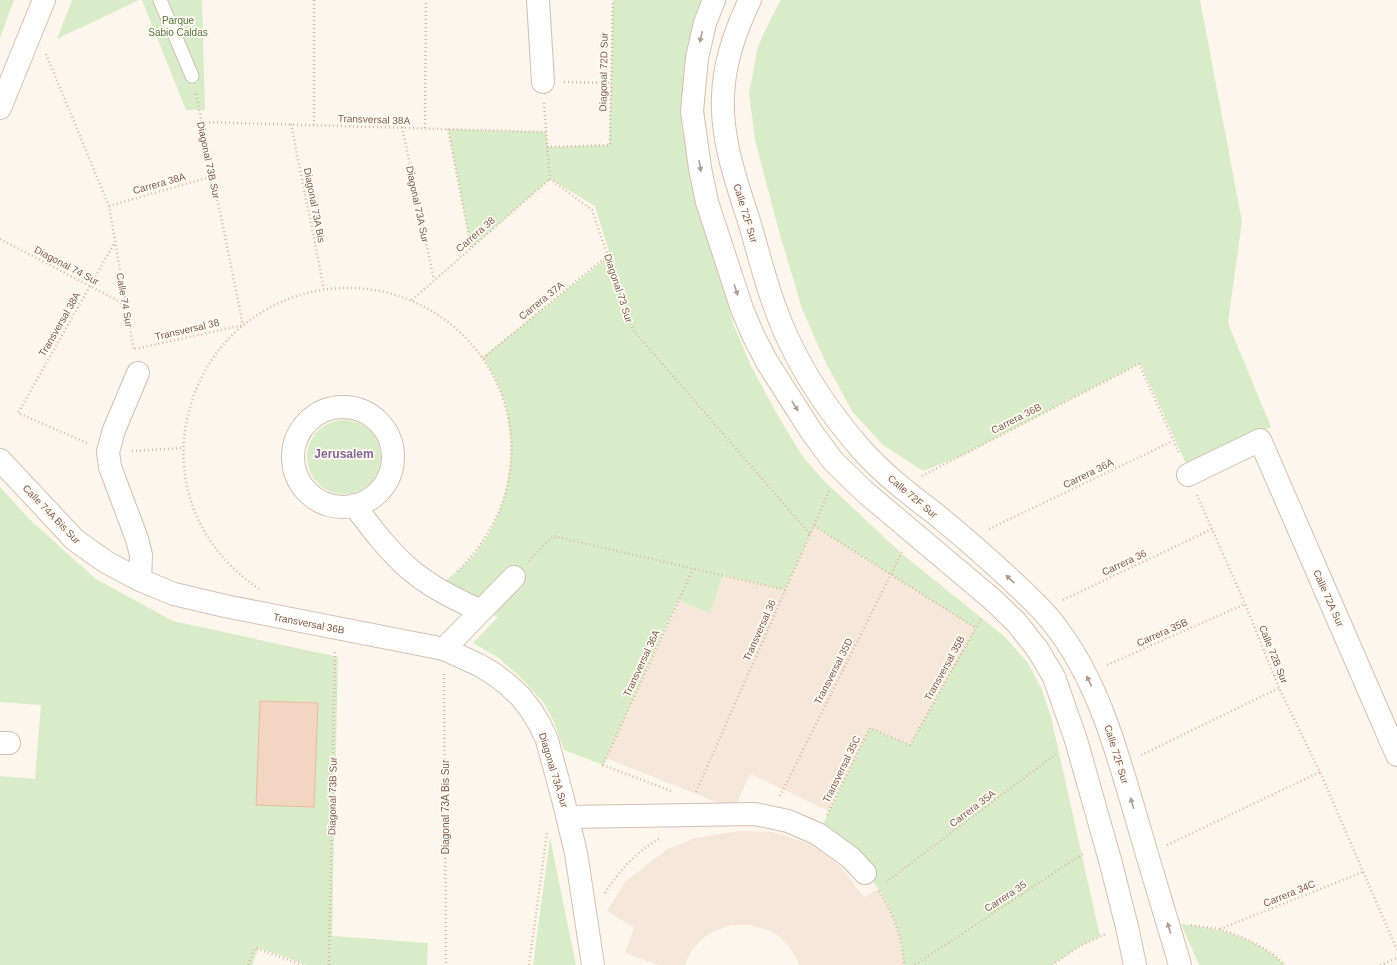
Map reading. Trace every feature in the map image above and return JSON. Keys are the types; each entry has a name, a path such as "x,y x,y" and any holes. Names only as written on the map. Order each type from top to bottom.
{"street":[{"path":"0,108 44,0"},
{"path":"538,0 543,82"},
{"path":"714,0 705,22 697,58 692,111 700,168 707,202 742,309 753,335 767,362 811,431 833,461 864,492 992,599 1016,622 1038,650 1054,677 1076,740 1127,927 1135,965"},
{"name":"Calle 72F Sur","path":"750,0 731,43 725,70 723,98 725,133 732,168 774,301 789,341 806,373 836,417 862,451 900,487 967,540 1042,610 1063,635 1086,674 1107,719 1180,965"},
{"path":"138,373 114,430 108,452 110,467 137,539 140,555 140,580"},
{"path":"340,406 357,408 372,415 384,426 391,441 393,457 390,474 382,488 370,499 354,505 338,507 321,502 308,493 297,480 292,464 293,447 299,431 310,418 324,410 340,406"},
{"name":"Calle 72A Sur","path":"1188,475 1260,440 1397,755"},
{"name":"Calle 74A Bis Sur","path":"0,460 75,540 106,562 140,580 174,594"},
{"path":"354,505 375,533 406,566 451,597 481,611"},
{"path":"444,649 514,577"},
{"name":"Transversal 36B","path":"174,594 224,606 444,649"},
{"name":"Diagonal 73A Sur","path":"444,649 479,665 508,684 531,710 540,725 547,740 568,817 576,853 593,965"},
{"path":"568,817 755,814 788,821 818,834 851,858 872,881"}],"lane":[{"path":"160,0 192,76"}],"path":[{"path":"314,0 314,125"},
{"path":"425,128 426,0"},
{"name":"Diagonal 72D Sur","path":"547,148 610,145 613,0"},
{"name":"Calle 74 Sur","path":"34,24 109,206 138,373"},
{"name":"Diagonal 73B Sur","path":"192,76 243,325"},
{"path":"550,179 543,82 611,83"},
{"name":"Transversal 38A","path":"201,122 546,132"},
{"name":"Diagonal 73A Bis","path":"291,124 324,289"},
{"name":"Diagonal 73A Sur","path":"402,127 434,281"},
{"path":"448,129 471,248"},
{"name":"Carrera 38A","path":"109,206 213,176"},
{"name":"Carrera 38","path":"412,300 550,179"},
{"name":"Diagonal 73 Sur","path":"550,179 592,210 633,330 810,534"},
{"name":"Diagonal 74 Sur","path":"0,239 126,305"},
{"name":"Transversal 38A","path":"18,413 115,242"},
{"name":"Carrera 37A","path":"483,358 608,255"},
{"path":"264,592 239,574 222,557 208,538 197,517 189,495 185,472 185,428 189,408 196,389 215,354 243,325 266,309 290,298 316,290 342,287 371,288 397,294 422,305 445,319 466,336 483,358 495,378 504,400 509,422 511,462 506,493 498,516 473,556 456,573 433,586"},
{"name":"Transversal 38","path":"134,349 243,325"},
{"name":"Carrera 36B","path":"900,487 1140,364"},
{"name":"Calle 72B Sur","path":"1140,364 1245,604 1279,688 1320,772 1397,950"},
{"name":"Carrera 36A","path":"1010,519 1173,441"},
{"name":"Transversal 36","path":"696,792 839,467"},
{"path":"814,526 976,628"},
{"name":"Carrera 36","path":"1042,610 1212,529"},
{"name":"Transversal 35D","path":"769,817 912,532"},
{"path":"514,577 553,536 785,590"},
{"name":"Transversal 36A","path":"678,794 603,765 693,569"},
{"name":"Transversal 35B","path":"910,745 992,599"},
{"name":"Carrera 35B","path":"1086,674 1245,604"},
{"name":"Diagonal 73B Sur","path":"329,965 335,628"},
{"name":"Diagonal 73A Bis Sur","path":"444,649 446,965"},
{"path":"1121,765 1279,688"},
{"name":"Transversal 35C","path":"818,834 870,728 910,745"},
{"name":"Carrera 35A","path":"872,881 1076,740"},
{"path":"1147,855 1320,772"},
{"path":"529,965 547,828"},
{"name":"Carrera 35","path":"915,965 1104,840"},
{"name":"Carrera 34C","path":"1220,929 1363,872"},
{"path":"872,881 891,910 903,951 904,965"},
{"path":"1167,921 1220,929 1252,942 1284,965"},
{"path":"1052,965 1080,946 1100,936 1127,927"},
{"path":"248,965 255,948 303,965"},
{"path":"1380,965 1397,958"}],"shaded area":[{"path":"814,526 976,628 910,745 870,728 829,811 750,774 734,809 606,758 679,600 722,575 785,590"},
{"path":"739,831 773,832 814,845 842,868 864,897 878,889 891,910 898,930 903,951 904,965 799,965 789,946 780,937 769,931 751,925 731,925 712,932 701,940 691,951 685,965 659,965 625,953 634,928 607,911 625,882 666,850 695,838"}],"green space":[{"path":"0,0 14,0 0,38"},
{"name":"Parque Sabio Caldas","path":"72,0 139,0 57,39"},
{"name":"Parque Sabio Caldas","path":"142,0 202,0 205,110 186,110"},
{"path":"613,0 713,0 690,159 734,326 752,368 801,454 822,479 901,553 1005,637 1028,663 1042,690 1051,717 1100,936 1080,946 1052,965 904,965 903,953 897,928 893,916 881,893 860,868 818,834 870,728 910,745 975,628 814,526 785,590 723,575 710,613 678,600 603,765 564,750 553,720 543,702 520,677 499,658 473,643 498,617 451,597 436,588 473,556 485,539 503,502 508,482 511,442 504,401 500,389 483,357 610,255 595,206 550,179 471,248 448,129 546,132 548,147 609,145"},
{"path":"781,0 1200,0 1242,221 1228,323 1271,427 1188,468 1140,363 961,456 923,471 883,445 852,411 825,361 802,309 778,228 755,140 749,94 758,46"},
{"path":"344,420 358,423 370,431 378,443 381,457 378,471 370,483 358,491 344,494 330,491 318,483 310,471 307,457 310,443 318,431 330,423"},
{"path":"0,487 29,519 96,579 173,621 338,657 332,936 428,943 427,965 307,965 259,948 252,965 0,965 0,776 35,779 41,705 0,702"},
{"path":"550,838 576,965 533,965"},
{"path":"1181,924 1223,931 1249,941 1274,955 1285,965 1199,965"}],"building":[{"path":"260,701 318,703 314,807 256,805"}],"district":[{"name":"Jerusalem","path":"344,454"}]}
